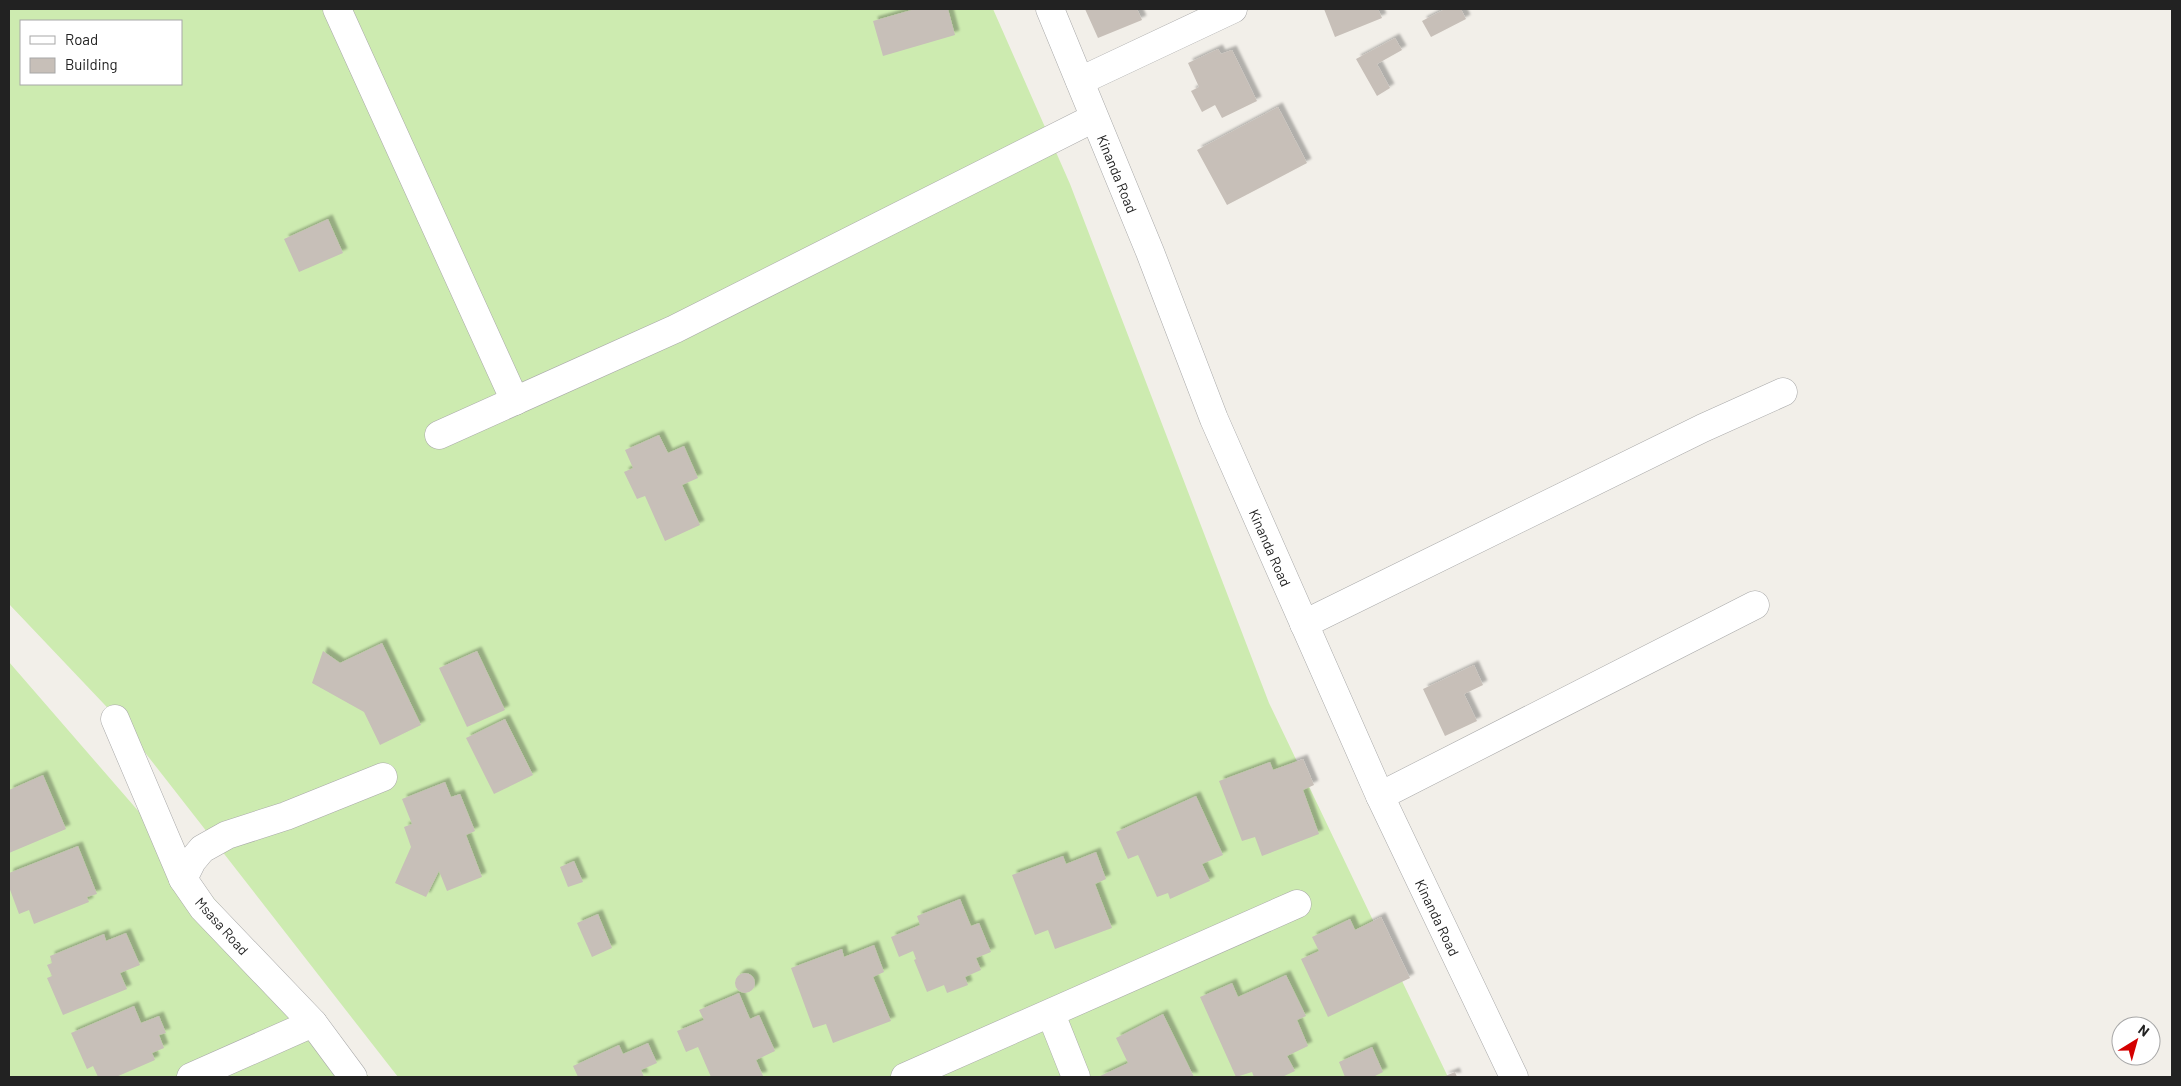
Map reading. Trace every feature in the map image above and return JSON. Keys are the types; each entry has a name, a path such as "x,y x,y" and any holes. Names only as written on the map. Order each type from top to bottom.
{"street":[{"path":"336,9 515,401"},
{"name":"Kinanda Road","path":"1050,9 1150,252 1214,419 1380,796 1514,1077"},
{"path":"1080,81 1233,9"},
{"path":"439,435 674,329 1094,118"},
{"path":"1304,624 1703,428 1783,392"},
{"path":"1380,796 1755,605"},
{"name":"Msasa Road","path":"115,719 183,879 203,908 313,1022 353,1077"},
{"path":"183,879 192,861 202,849 227,835 286,816 383,777"},
{"path":"905,1077 1297,904"},
{"path":"1050,1014 1076,1077"},
{"path":"191,1077 313,1022"}],"green space":[{"path":"9,9 993,9 1070,184 1269,703 1448,1077 398,1077 122,723 9,604"},
{"path":"9,662 369,1077 9,1077"}],"building":[{"path":"915,9 948,9 955,35 883,56 873,21"},
{"path":"1085,9 1137,9 1142,20 1098,38"},
{"path":"1324,9 1378,9 1382,18 1335,37"},
{"path":"1445,9 1461,9 1466,19 1431,37 1422,21"},
{"path":"1395,38 1402,50 1377,64 1390,88 1377,96 1356,59"},
{"path":"1218,49 1221,54 1232,50 1257,101 1222,118 1215,105 1202,112 1191,91 1199,87 1188,63"},
{"path":"1278,107 1307,163 1227,205 1197,150"},
{"path":"328,219 343,253 299,272 284,239"},
{"path":"659,435 668,453 684,446 698,478 682,485 700,525 665,541 645,496 637,499 624,472 633,468 625,450"},
{"path":"382,643 421,725 380,745 364,712 312,683 323,651 340,663"},
{"path":"477,651 505,710 467,727 439,668"},
{"path":"1474,665 1483,685 1464,694 1477,721 1445,736 1423,689"},
{"path":"505,719 533,775 494,794 466,738"},
{"path":"1303,759 1314,785 1303,790 1319,834 1262,856 1255,837 1242,841 1219,781 1270,762 1273,770"},
{"path":"43,775 66,829 9,853 9,790"},
{"path":"445,782 451,797 460,794 475,831 466,835 482,877 447,891 439,871 426,897 395,883 411,847 404,827 412,824 402,799"},
{"path":"1196,796 1223,855 1202,864 1210,881 1170,899 1168,893 1157,897 1138,855 1128,859 1116,832"},
{"path":"78,846 97,894 87,897 89,902 34,924 29,910 19,914 9,887 9,873"},
{"path":"1096,852 1106,879 1095,884 1112,928 1055,949 1048,930 1035,935 1012,875 1063,856 1066,864"},
{"path":"574,861 583,882 568,887 560,867"},
{"path":"960,899 971,926 979,923 991,952 976,958 981,970 965,977 968,985 947,993 944,985 927,992 914,960 916,959 913,951 899,957 891,937 920,925 917,916"},
{"path":"598,914 612,948 592,957 577,923"},
{"path":"1381,917 1410,978 1328,1017 1301,959 1319,951 1312,937 1350,919 1355,930"},
{"path":"126,933 140,965 120,973 127,989 63,1015 47,978 52,976 47,965 52,963 50,956 104,934 106,941"},
{"path":"874,945 884,972 873,977 891,1021 833,1043 826,1024 813,1028 791,968 842,949 844,957"},
{"path":"745,973 752,976 755,983 752,990 745,993 738,990 735,983 738,976"},
{"path":"1286,975 1306,1016 1297,1020 1308,1046 1287,1056 1295,1071 1282,1077 1254,1077 1252,1072 1236,1077 1200,997 1232,983 1238,997"},
{"path":"739,993 750,1019 759,1015 775,1051 756,1060 763,1076 711,1077 698,1047 686,1052 677,1031 704,1020 699,1010"},
{"path":"134,1006 141,1023 159,1016 166,1033 159,1035 164,1048 152,1053 155,1060 116,1077 98,1077 93,1066 87,1069 71,1033"},
{"path":"1163,1014 1194,1077 1098,1077 1128,1063 1116,1038"},
{"path":"648,1043 657,1063 641,1070 644,1077 578,1077 573,1066 619,1045 623,1054"},
{"path":"1372,1047 1383,1072 1373,1077 1345,1077 1339,1062"},
{"path":"1455,1072 1457,1077 1443,1077"}]}
